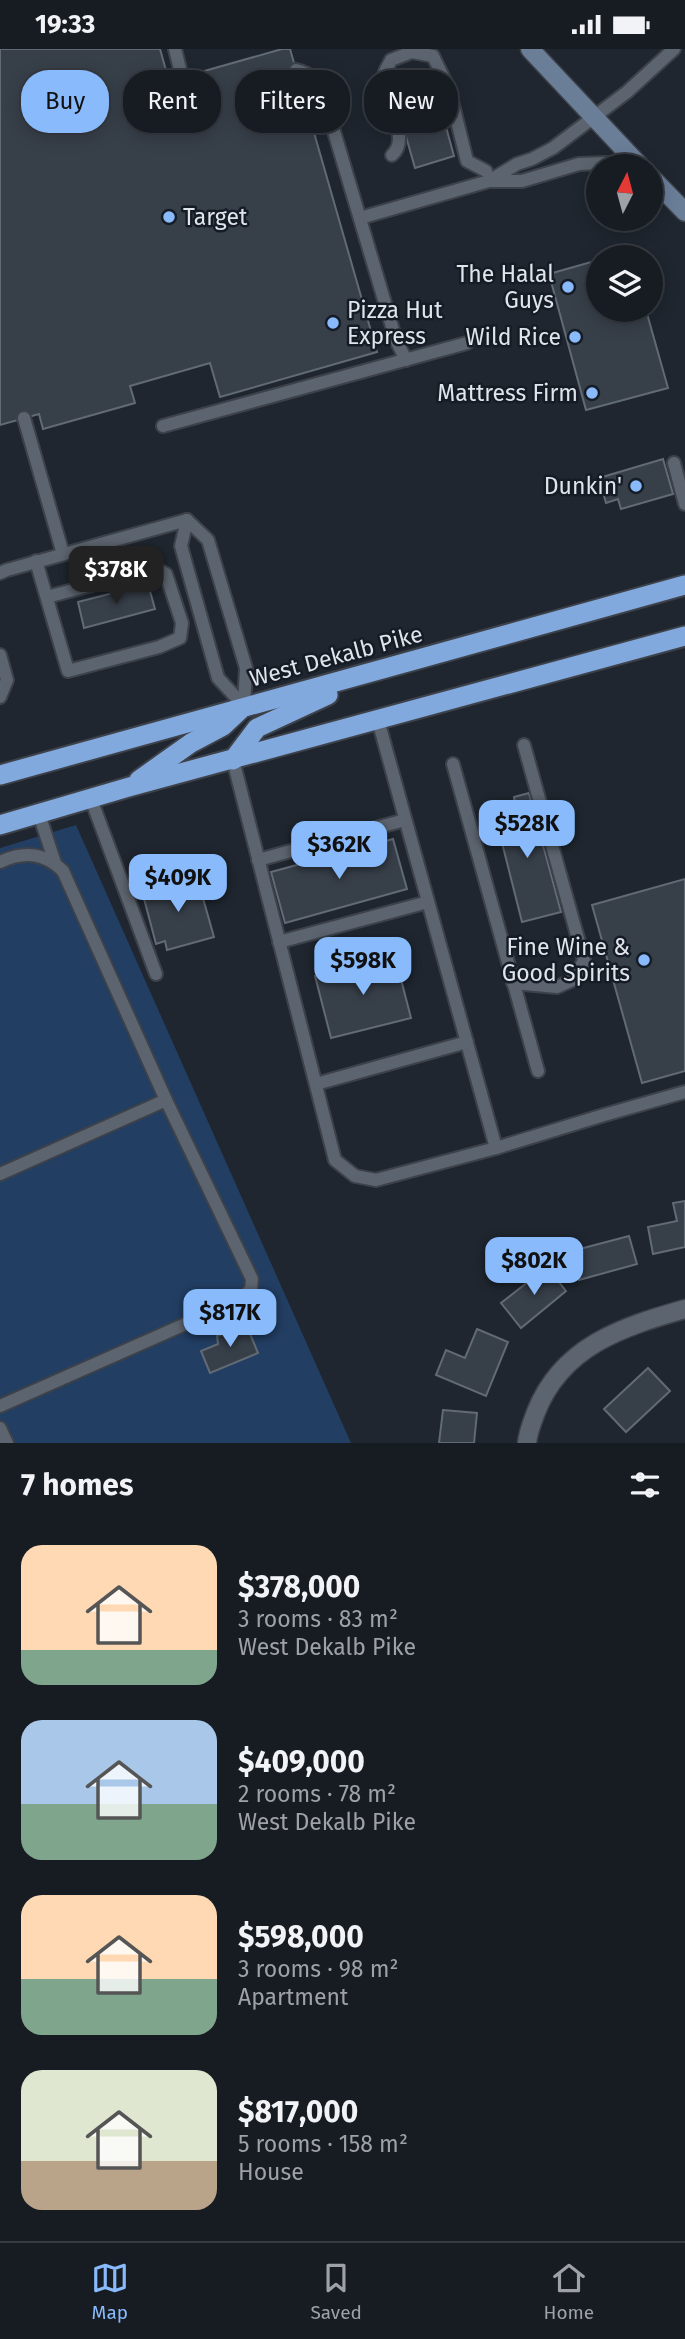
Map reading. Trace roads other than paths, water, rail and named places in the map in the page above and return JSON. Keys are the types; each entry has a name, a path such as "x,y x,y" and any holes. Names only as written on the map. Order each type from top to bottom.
{"highway":[{"name":"West Dekalb Pike","path":"0,775 685,585"},
{"path":"0,825 129,787 685,636"},
{"path":"233,760 257,728 386,669"},
{"path":"129,787 191,743 223,726 244,706"}],"main road":[{"path":"530,49 628,154"},
{"path":"663,189 685,212"}],"street":[{"path":"527,1443 528,1433 541,1400 563,1367 592,1345 620,1329 685,1309"}],"lane":[{"path":"175,49 180,70"},
{"path":"360,218 488,176 553,148 627,92 674,49"},
{"path":"392,155 398,150 400,135 393,120 383,77 391,60 412,53 433,56 449,89 467,161 488,176 522,181 586,164"},
{"path":"335,133 396,340 406,360"},
{"path":"163,426 467,343"},
{"path":"24,418 63,554"},
{"path":"674,463 685,505"},
{"path":"0,573 187,520"},
{"path":"187,520 208,540 246,668 244,706"},
{"path":"187,520 181,546 218,678 244,706"},
{"path":"37,562 68,671 159,647 180,638 182,624 166,574 155,568 47,597"},
{"path":"0,655 7,680 0,697"},
{"path":"378,720 496,1149"},
{"path":"513,983 556,987 575,979 584,960 524,745"},
{"path":"233,760 335,1160 355,1176 376,1180 496,1149 685,1092"},
{"path":"453,764 538,1071"},
{"path":"91,799 156,974"},
{"path":"39,814 55,863"},
{"path":"258,860 405,820"},
{"path":"0,862 22,854 32,854 55,863 63,871 166,1100 252,1279 251,1289 242,1299 0,1406"},
{"path":"279,942 428,902"},
{"path":"316,1084 467,1042"},
{"path":"0,1174 166,1100"},
{"path":"0,1428 7,1443"}],"place":[{"name":"Target","path":"169,217"},
{"name":"The Halal Guys","path":"568,287"},
{"name":"Pizza Hut Express","path":"333,323"},
{"name":"Wild Rice","path":"575,337"},
{"name":"Mattress Firm","path":"592,393"},
{"name":"Dunkin'","path":"636,486"},
{"name":"Fine Wine & Good Spirits","path":"644,960"}]}
